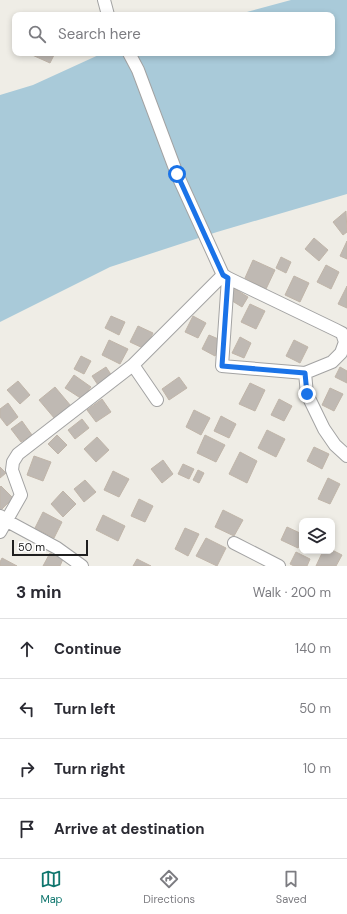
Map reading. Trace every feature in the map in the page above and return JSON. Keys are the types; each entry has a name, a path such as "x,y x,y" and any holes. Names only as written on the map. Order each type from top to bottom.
{"street":[{"path":"104,0 107,12"},
{"path":"131,56 138,70 177,174 225,276 222,366 305,373 332,362 341,353 345,342 342,333 225,276"},
{"path":"0,532 3,518 21,495 12,470 13,462 18,454 133,365 225,276"},
{"path":"133,365 157,400"},
{"path":"305,373 307,394 324,429 335,444 347,456"},
{"path":"3,518 58,548 82,566"},
{"path":"234,542 279,566"}],"water":[{"path":"291,0 347,0 347,194 217,232 110,267 0,322 0,95 33,85 96,56 335,56 335,12 247,12"}],"building":[{"path":"34,56 54,56 50,63"},
{"path":"346,211 347,232 343,235 333,222"},
{"path":"314,238 328,250 319,261 305,249"},
{"path":"347,241 347,259 340,256"},
{"path":"281,257 291,262 286,273 276,268"},
{"path":"253,260 275,270 266,289 245,278"},
{"path":"326,265 339,272 331,289 317,282"},
{"path":"294,276 309,283 300,302 285,295"},
{"path":"347,286 347,308 338,304"},
{"path":"235,289 248,297 242,307 229,299"},
{"path":"250,304 265,311 256,329 241,322"},
{"path":"111,316 125,322 119,335 105,328"},
{"path":"193,316 206,323 198,338 185,332"},
{"path":"138,326 153,333 145,349 130,342"},
{"path":"209,335 223,341 215,356 202,349"},
{"path":"240,337 251,343 244,358 232,353"},
{"path":"109,340 128,349 120,364 102,355"},
{"path":"294,340 308,347 300,363 286,356"},
{"path":"81,356 91,361 84,374 74,369"},
{"path":"106,367 112,376 98,385 92,376"},
{"path":"340,367 347,371 347,383 335,377"},
{"path":"74,375 91,387 82,399 65,388"},
{"path":"179,377 187,388 169,400 162,389"},
{"path":"18,381 30,395 20,404 7,390"},
{"path":"250,383 265,390 255,411 239,404"},
{"path":"55,387 71,406 55,419 39,400"},
{"path":"330,388 343,394 334,411 322,405"},
{"path":"102,399 111,412 96,422 87,410"},
{"path":"279,399 292,406 284,421 271,415"},
{"path":"8,403 18,417 7,426 0,417 0,409"},
{"path":"194,410 210,418 201,435 186,427"},
{"path":"221,416 236,424 229,438 214,431"},
{"path":"82,419 89,428 75,439 68,430"},
{"path":"22,421 32,435 21,442 11,429"},
{"path":"267,430 285,439 276,457 258,448"},
{"path":"57,435 67,445 58,454 48,444"},
{"path":"205,435 225,445 216,462 197,453"},
{"path":"97,437 109,450 96,462 84,449"},
{"path":"314,447 329,454 322,469 307,461"},
{"path":"240,452 257,461 247,483 229,474"},
{"path":"34,456 51,462 43,481 27,475"},
{"path":"163,460 173,474 162,483 151,469"},
{"path":"183,464 194,469 189,479 178,474"},
{"path":"0,467 6,473 0,478"},
{"path":"198,470 204,473 199,483 193,480"},
{"path":"113,471 129,479 119,497 104,490"},
{"path":"328,478 340,484 330,504 318,499"},
{"path":"85,480 96,492 84,502 74,489"},
{"path":"1,486 13,498 0,511 0,487"},
{"path":"63,491 76,504 63,517 51,504"},
{"path":"139,499 153,506 145,522 131,516"},
{"path":"223,510 243,520 234,536 215,527"},
{"path":"43,512 62,522 54,538 35,528"},
{"path":"103,515 125,526 118,541 96,530"},
{"path":"287,527 299,533 298,548 281,540"},
{"path":"185,528 199,534 188,556 175,549"},
{"path":"206,538 226,548 217,566 196,556"},
{"path":"296,552 310,559 307,566 294,566 290,564"},
{"path":"335,552 342,555 336,566 316,566 322,554 335,554"},
{"path":"50,553 63,559 60,566 43,566"},
{"path":"2,558 17,566 0,566"},
{"path":"137,559 151,566 133,566"}],"route":[{"path":"177,174 223,275 228,278 222,366 305,373 307,394"}]}
